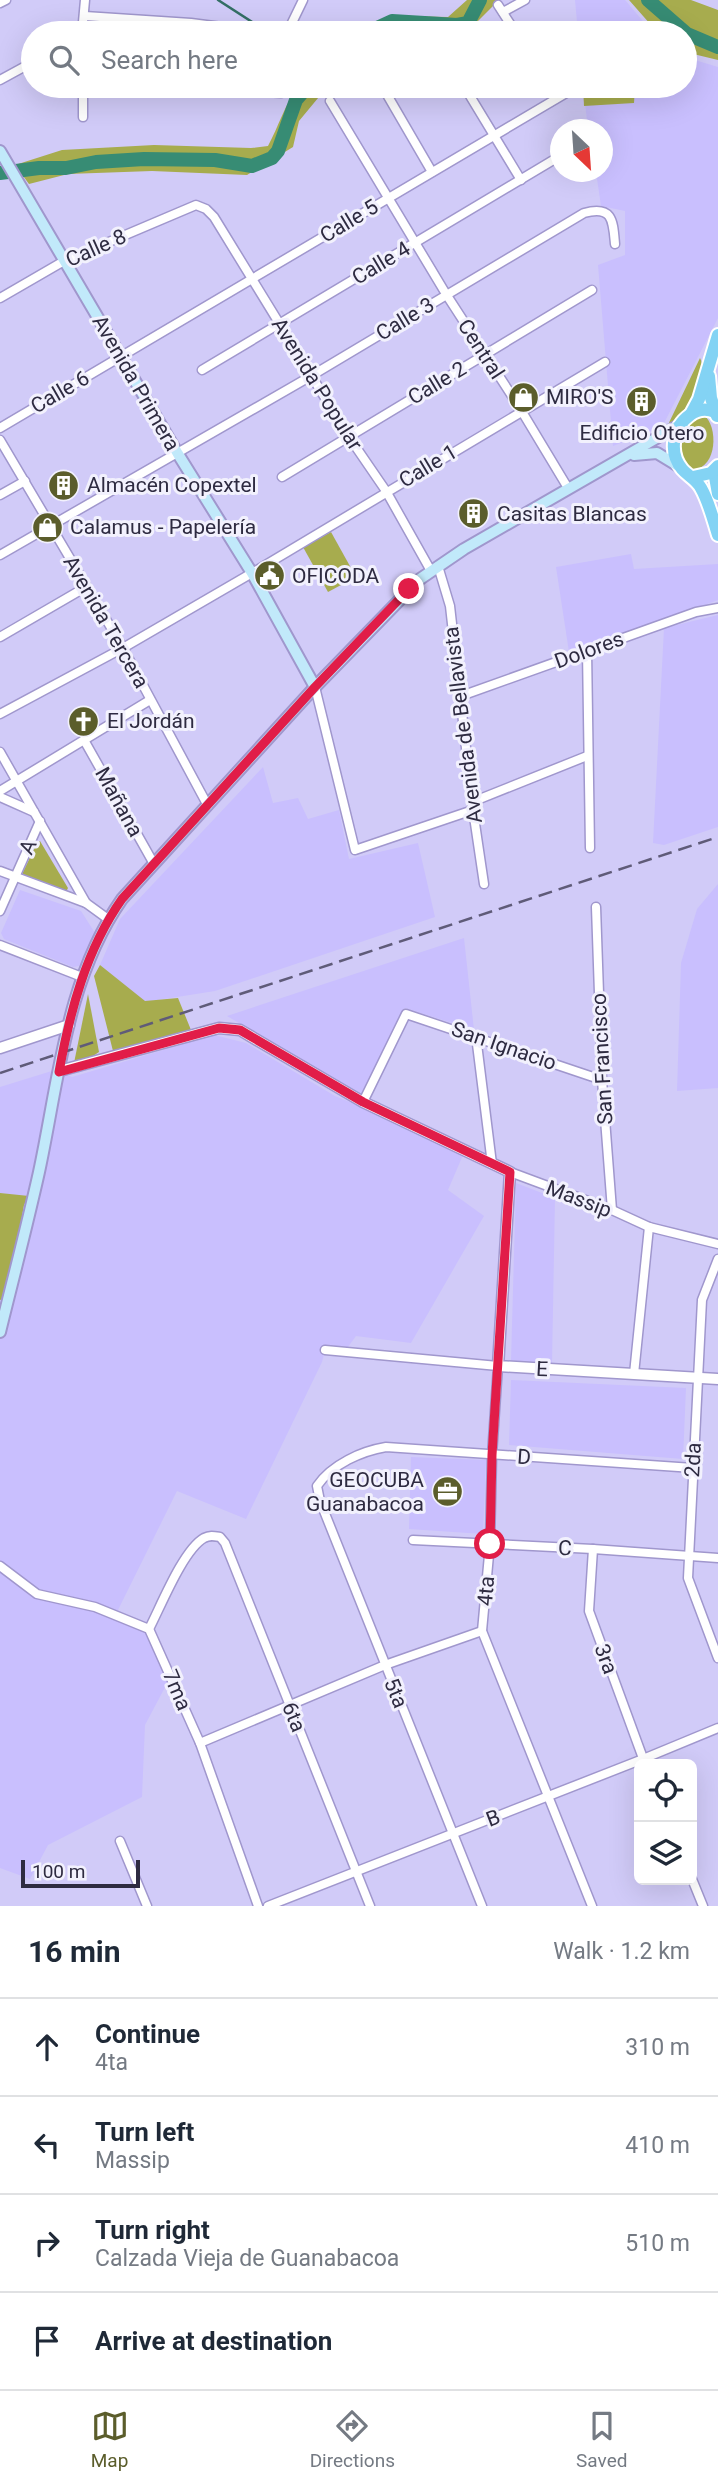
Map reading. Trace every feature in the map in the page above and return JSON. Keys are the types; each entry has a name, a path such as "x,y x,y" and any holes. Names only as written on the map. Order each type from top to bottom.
{"main road":[{"name":"Avenida Primera","path":"2,154 178,454 252,573 315,687"},
{"path":"0,1332 82,977 108,919 122,899 315,687 399,598 434,568 681,424 691,414 699,399 718,335"},
{"path":"709,365 711,398 717,415"},
{"path":"691,414 707,409 717,415"},
{"path":"681,424 675,436 673,450 706,497 718,535"},
{"path":"621,458 657,453 699,478 711,474 718,467"},
{"path":"718,467 715,477 718,494"}],"street":[{"path":"0,3 5,0"},
{"path":"84,21 85,0"},
{"path":"293,21 303,0"},
{"path":"509,21 501,8 526,0"},
{"path":"85,16 161,21"},
{"path":"0,80 21,69"},
{"path":"83,98 83,117"},
{"path":"389,98 432,172"},
{"path":"471,98 521,180"},
{"name":"Calle 5","path":"121,357 555,99"},
{"name":"Central","path":"330,101 446,294 522,410 568,488"},
{"name":"Calle 4","path":"202,370 550,163"},
{"name":"Calle 8","path":"0,298 64,261 196,205"},
{"name":"Avenida Popular","path":"196,205 206,209 214,217 349,437 434,568"},
{"name":"Calle 3","path":"178,454 584,213 601,211 609,215 612,219 615,244"},
{"name":"Calle 2","path":"282,477 592,290"},
{"name":"Calle 6","path":"0,428 121,357"},
{"name":"Calle 1","path":"252,573 605,362"},
{"name":"Avenida Tercera","path":"0,440 123,648 208,806"},
{"path":"0,555 178,454"},
{"path":"0,495 25,481"},
{"name":"Avenida de Bellavista","path":"434,568 450,606 472,806 484,884"},
{"path":"0,714 123,648 252,573"},
{"path":"0,636 86,587"},
{"name":"Dolores","path":"461,696 696,612 718,608"},
{"path":"587,650 590,848"},
{"path":"315,687 355,850 472,806 587,756"},
{"path":"0,791 150,700"},
{"name":"Mañana","path":"84,740 154,864"},
{"path":"0,752 86,903"},
{"path":"0,797 34,812"},
{"name":"A","path":"0,911 40,821"},
{"path":"0,871 86,903 108,919"},
{"name":"San Francisco","path":"596,907 602,1080 612,1210"},
{"path":"0,945 82,977"},
{"name":"San Ignacio","path":"363,1102 406,1014 602,1080"},
{"path":"0,1048 69,1025"},
{"name":"Massip","path":"59,1072 219,1028 240,1030 363,1102 492,1164 649,1227 718,1244"},
{"path":"476,1036 492,1164"},
{"name":"4ta","path":"510,1172 492,1455 490,1544 482,1631 592,1906"},
{"path":"634,1374 649,1227"},
{"name":"2da","path":"718,1259 702,1300 688,1557 688,1578 718,1658"},
{"name":"E","path":"325,1350 498,1366 718,1379"},
{"name":"D","path":"322,1479 358,1455 386,1447 693,1468"},
{"name":"5ta","path":"322,1479 317,1486 320,1501 482,1906"},
{"name":"6ta","path":"149,1629 190,1550 203,1538 211,1535 220,1537 225,1543 370,1906"},
{"name":"C","path":"412,1540 718,1558"},
{"name":"3ra","path":"593,1549 589,1611 643,1759"},
{"path":"0,1566 37,1594 95,1607 149,1629"},
{"name":"7ma","path":"149,1629 200,1743 258,1906"},
{"path":"200,1743 385,1665 482,1631"},
{"name":"B","path":"651,1759 718,1728"},
{"name":"B","path":"268,1906 548,1796 634,1766"},
{"path":"120,1841 148,1906"},
{"path":"694,1885 703,1906"}],"shaded area":[{"path":"575,0 625,0 643,21 577,21"},
{"path":"697,61 718,67 718,318 662,427 613,446 598,265 625,255 625,211 601,206 597,182 613,182 613,119 587,119 584,98 697,98"},
{"path":"631,554 634,569 718,564 718,600 587,650 569,652 556,567"},
{"path":"718,615 718,827 664,845 653,843 664,628"},
{"path":"263,767 273,803 298,798 308,819 339,810 349,859 418,843 435,917 215,991 145,1002 100,965 120,919"},
{"path":"718,884 718,1088 677,1091 681,963 697,909"},
{"path":"20,890 81,911 95,933 88,956 79,966 73,967 4,939 1,933"},
{"path":"464,938 474,1030 405,1008 361,1094 227,1016"},
{"path":"214,1035 246,1043 335,1096 384,1116 463,1155 448,1190 484,1216 411,1343 356,1336 345,1351 325,1350 322,1362 246,1519 177,1491 118,1610 149,1629 171,1676 145,1725 142,1797 48,1845 30,1879 0,1868 0,1332 24,1205 29,1197 0,1193 0,1087 55,1070 72,1077"},
{"path":"516,1183 555,1198 552,1364 511,1361"},
{"path":"511,1380 686,1388 683,1459 509,1445"},
{"name":"GEOCUBA Guanabacoa","path":"411,1457 486,1460 483,1534 409,1529"}],"green space":[{"path":"467,0 499,0 478,21 393,21 404,16 448,17"},
{"path":"629,0 691,0 718,10 718,60 697,55 697,21 647,21"},
{"path":"291,98 318,98 299,121 293,147 247,175 152,171 68,174 29,184 15,165 62,150 154,145 251,148 268,146"},
{"path":"584,98 634,98 634,103 584,106"},
{"path":"700,358 702,369 695,396 684,414 665,431"},
{"path":"704,415 712,428 713,446 707,462 693,470 682,460 681,441 689,421"},
{"path":"331,532 356,577 328,592 303,547"},
{"path":"40,841 68,888 66,892 23,876"},
{"path":"100,965 145,1001 178,998 191,1030 113,1051 94,976"},
{"path":"88,994 99,1052 74,1063"},
{"path":"0,1193 29,1196 24,1205 8,1298 0,1300"}],"waterway":[{"path":"218,0 250,21"},
{"path":"469,21 480,0"},
{"path":"648,0 672,21"},
{"path":"697,38 718,47"},
{"path":"0,173 144,159 215,160 252,166 272,158 278,151 298,98"}],"railway":[{"path":"0,1073 718,837"}],"place":[{"name":"MIRO'S","path":"523,397"},
{"name":"Edificio Otero","path":"642,401"},
{"name":"Almacén Copextel","path":"64,485"},
{"name":"Casitas Blancas","path":"474,514"},
{"name":"Calamus - Papelería","path":"47,527"},
{"name":"OFICODA","path":"269,576"},
{"name":"El Jordán","path":"84,721"},
{"name":"GEOCUBA Guanabacoa","path":"447,1492"}],"route":[{"path":"409,589 315,687 122,899 108,919 82,977 70,1016 59,1072 219,1028 240,1030 363,1102 510,1172 492,1455 490,1544"}]}
